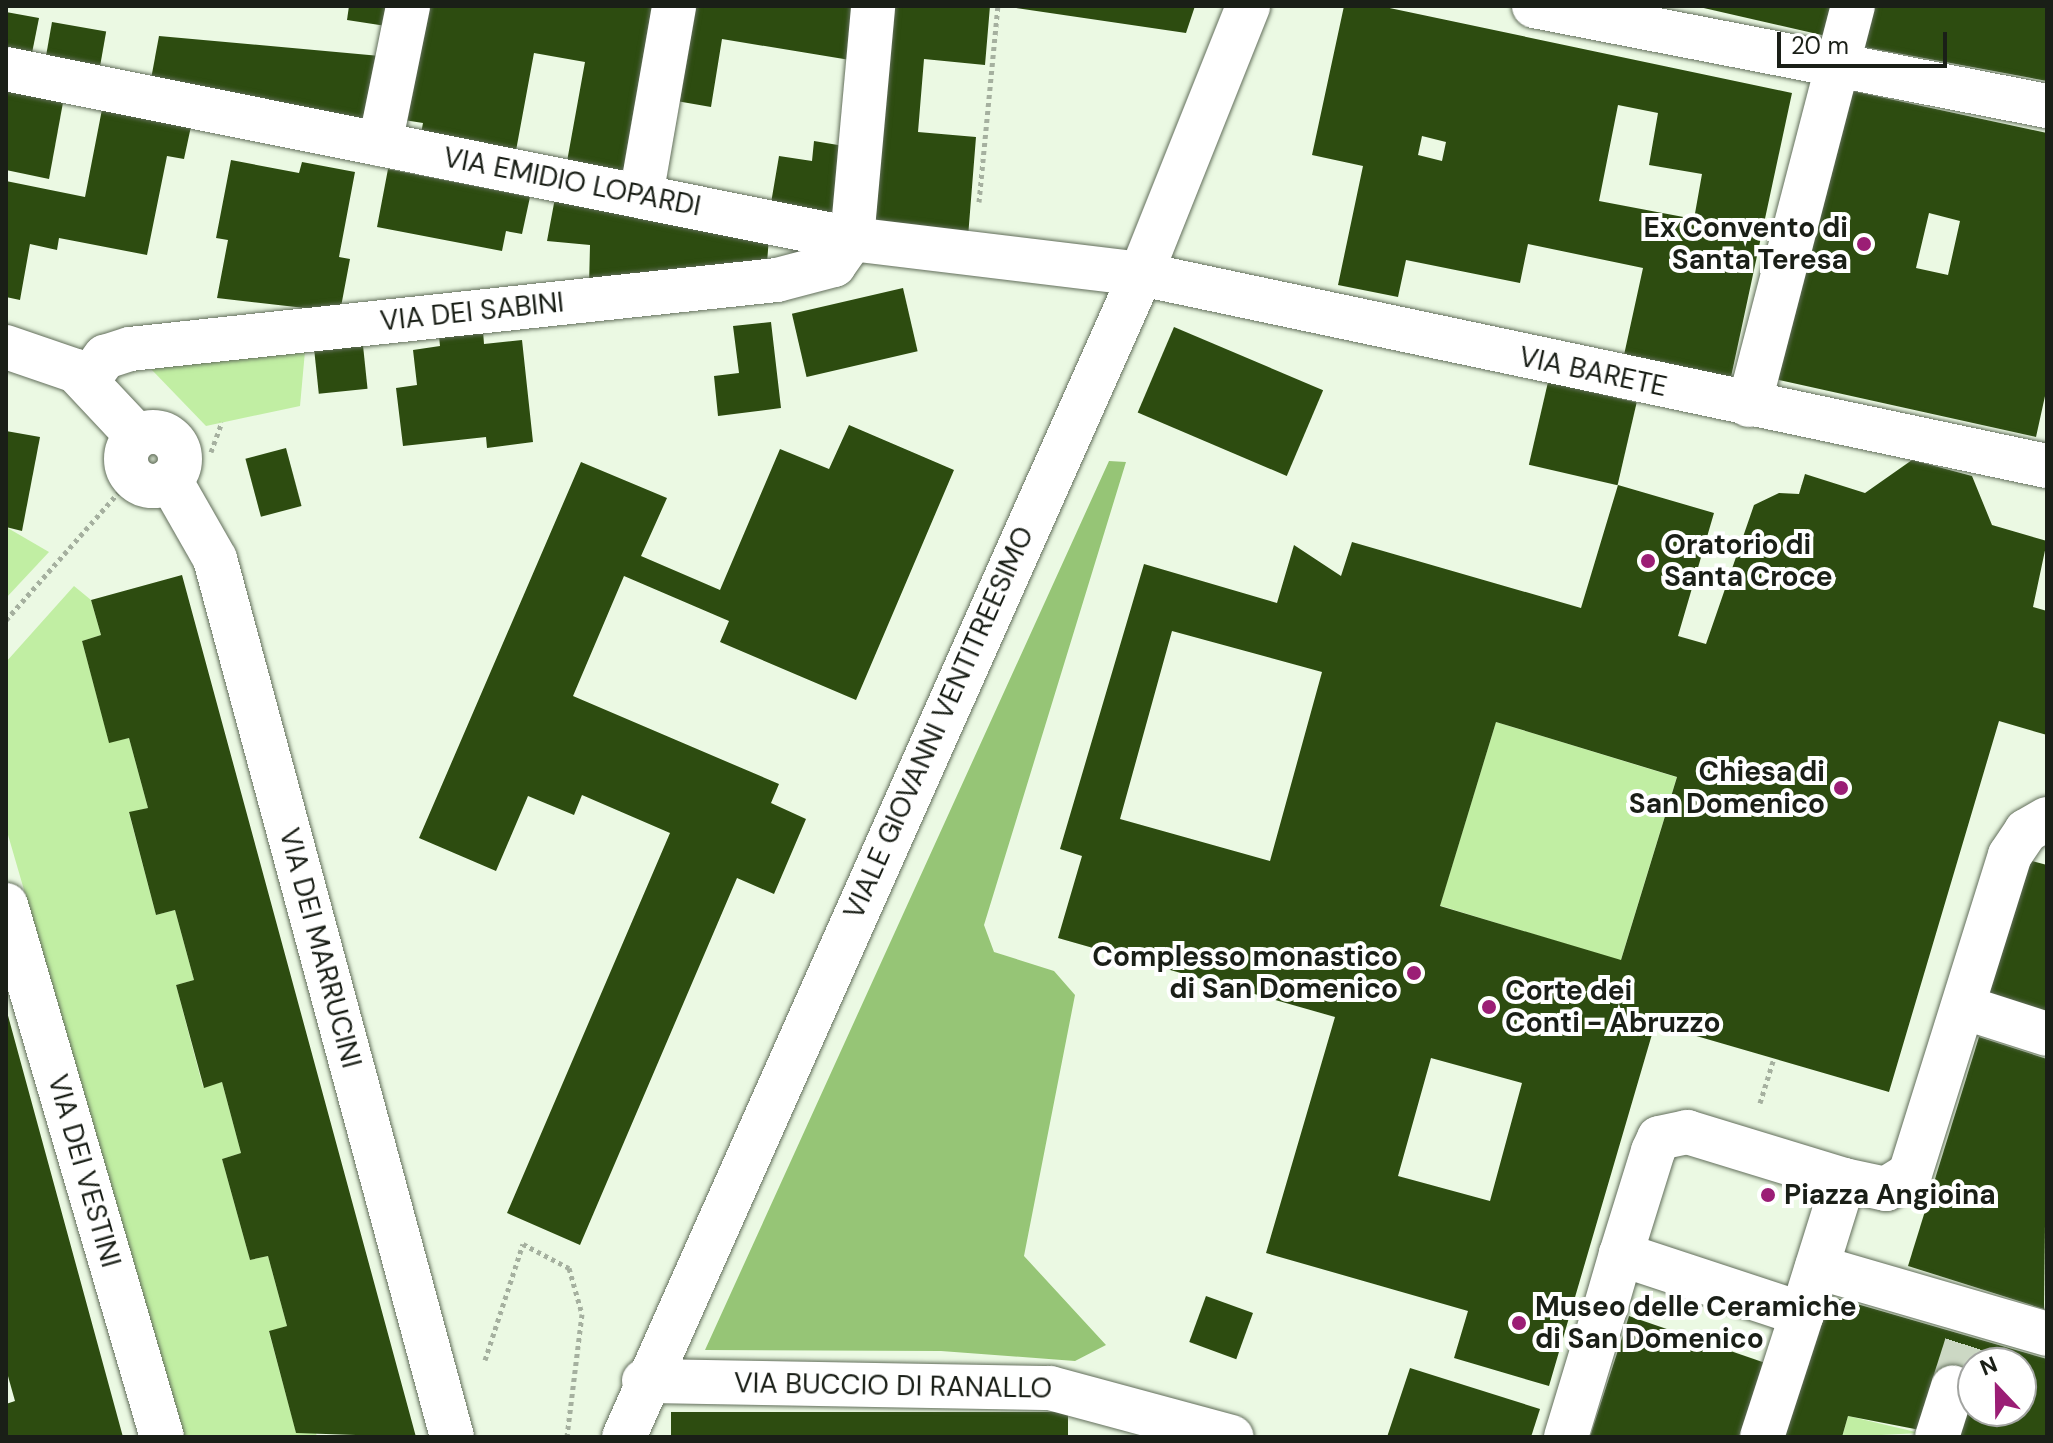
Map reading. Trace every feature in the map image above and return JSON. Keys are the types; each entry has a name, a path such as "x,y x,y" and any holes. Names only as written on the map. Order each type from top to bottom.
{"street":[{"path":"380,144 408,6"},
{"path":"641,196 674,6"},
{"path":"852,239 873,6"},
{"name":"VIALE GIOVANNI VENTITREESIMO","path":"624,1437 644,1381 1141,274 1248,6"},
{"path":"1534,6 2047,106"},
{"path":"1749,405 1853,6"},
{"name":"VIA EMIDIO LOPARDI","path":"6,69 852,239 1141,274"},
{"name":"VIA DEI SABINI","path":"88,380 105,357 130,349 786,278 834,265 852,239"},
{"name":"VIA BARETE","path":"1141,274 2047,466"},
{"name":"VIA DEI MARRUCINI","path":"6,347 59,361 88,380 215,559 451,1431"},
{"path":"1566,1437 1653,1151 1665,1133 1687,1132 1878,1189 1904,1181 1931,1112 2010,855 2026,831 2047,819"},
{"name":"VIA DEI VESTINI","path":"6,905 162,1437"},
{"path":"1963,1007 2047,1034"},
{"path":"1762,1437 1844,1180"},
{"path":"1621,1254 1802,1314"},
{"path":"1817,1267 1972,1325 2047,1334"},
{"name":"VIA BUCCIO DI RANALLO","path":"644,1381 1050,1388 1231,1437"},
{"path":"1937,1437 1953,1387"}],"path":[{"path":"974,255 998,6"},
{"path":"6,620 146,465"},
{"path":"1762,1096 1774,1058"},
{"path":"451,1431 470,1406 523,1244 569,1268 581,1289 567,1437"}],"green space":[{"path":"305,351 300,406 206,426 151,369"},
{"path":"1109,461 1126,462 984,925 994,952 1054,971 1075,995 1024,1256 1106,1345 1075,1361 941,1351 705,1350"},
{"path":"6,527 49,552 6,598"},
{"path":"74,586 91,600 101,635 82,641 109,742 129,738 148,808 129,813 156,915 175,910 194,980 176,985 203,1087 222,1082 241,1153 222,1159 250,1260 268,1256 287,1326 269,1332 296,1432 315,1429 317,1437 183,1437 6,828 6,662"},
{"path":"1496,722 1677,777 1621,961 1440,906"},
{"path":"1848,1416 1920,1433 1842,1437"}],"building":[{"path":"349,6 390,6 386,26 347,20"},
{"path":"425,6 666,6 634,180 566,167 585,62 534,53 515,156 420,139 423,123 404,120"},
{"path":"681,6 861,6 856,61 722,39 711,107 665,99"},
{"path":"884,6 990,6 985,65 924,59 918,132 976,137 968,237 864,228"},
{"path":"1002,6 1195,6 1186,33"},
{"path":"1344,6 1380,6 1792,93 1731,377 1624,355 1643,268 1528,244 1520,283 1406,260 1398,297 1338,285 1363,166 1312,155","holes":["1618,105 1658,113 1649,165 1702,174 1694,219 1599,201","1422,136 1446,142 1442,161 1418,155"]},
{"path":"1695,6 1834,6 1826,36"},
{"path":"1870,6 2047,6 2047,81 1859,46"},
{"path":"6,12 39,18 31,58 6,53"},
{"path":"52,22 106,32 99,70 45,60"},
{"path":"159,36 380,56 369,125 151,79"},
{"path":"6,86 64,97 49,179 6,170"},
{"name":"Ex Convento di Santa Teresa","path":"1843,89 2047,133 2047,387 2036,437 1775,379","holes":["1929,213 1960,221 1948,275 1916,268"]},
{"path":"104,99 193,117 184,159 167,156 147,255 59,238 57,250 30,244 20,300 6,297 6,181 85,197"},
{"path":"814,141 850,147 841,221 770,209 779,156 812,161"},
{"path":"231,160 299,173 302,162 355,172 339,257 350,259 340,312 217,298 228,240 216,238"},
{"path":"388,169 530,197 522,234 506,231 502,251 377,227"},
{"path":"555,198 769,237 767,263 589,286 590,245 547,241"},
{"path":"903,288 918,351 807,377 792,314"},
{"path":"771,322 781,408 718,416 714,376 739,373 733,326"},
{"path":"1174,327 1323,390 1287,476 1138,413"},
{"path":"483,331 484,344 522,340 533,442 487,448 486,437 403,446 396,388 417,385 413,350 440,346 439,336"},
{"path":"362,336 368,389 319,394 313,341"},
{"path":"1548,382 1637,402 1618,485 1529,465"},
{"path":"849,425 954,470 856,700 720,642 729,621 624,576 573,696 779,784 771,803 806,819 774,894 737,878 580,1245 507,1213 670,833 582,795 574,815 528,796 496,871 419,838 581,462 667,498 641,556 720,590 780,449 829,469"},
{"path":"6,431 40,437 22,531 6,527"},
{"path":"286,448 302,506 261,517 245,459"},
{"path":"1912,460 1972,476 1992,525 2047,541 2033,607 2047,611 2047,735 1999,721 1889,1092 1655,1024 1549,1386 1454,1358 1468,1311 1266,1253 1335,1017 1058,938 1082,856 1060,849 1144,564 1277,603 1294,545 1341,576 1352,542 1581,608 1618,485 1714,513 1678,636 1706,644 1754,505 1779,493 1799,494 1805,474 1865,493","holes":["1172,631 1322,672 1270,861 1120,819","1496,722 1677,777 1621,960 1440,906","1431,1058 1522,1083 1490,1201 1398,1176"]},
{"path":"182,575 416,1437 296,1433 269,1331 287,1326 268,1256 250,1260 222,1159 241,1153 222,1082 204,1088 176,985 194,980 175,910 156,915 129,812 148,808 129,738 109,743 82,641 101,635 91,600"},
{"path":"2028,860 2047,865 2047,1018 1985,999"},
{"path":"6,1012 123,1437 6,1437 6,1404 15,1401 6,1369"},
{"path":"1979,1037 2047,1059 2044,1309 1908,1266"},
{"path":"1819,1293 2006,1347 1957,1347 1957,1427 2037,1427 2037,1356 2047,1359 2047,1437 1956,1437 1848,1416 1842,1437 1774,1437"},
{"path":"1206,1296 1253,1313 1236,1359 1189,1342"},
{"path":"1629,1316 1777,1367 1752,1437 1590,1437"},
{"path":"1410,1368 1540,1409 1531,1437 1387,1437"},
{"path":"671,1412 1068,1412 1068,1437 671,1437"}],"tunnel":[{"path":"1953,1387 1969,1337"}],"place":[{"name":"Ex Convento di Santa Teresa","path":"1864,244"},
{"name":"Oratorio di Santa Croce","path":"1648,561"},
{"name":"Chiesa di San Domenico","path":"1841,788"},
{"name":"Complesso monastico di San Domenico","path":"1414,973"},
{"name":"Corte dei Conti - Abruzzo","path":"1489,1007"},
{"name":"Piazza Angioina","path":"1768,1195"},
{"name":"Museo delle Ceramiche di San Domenico","path":"1519,1323"}]}
